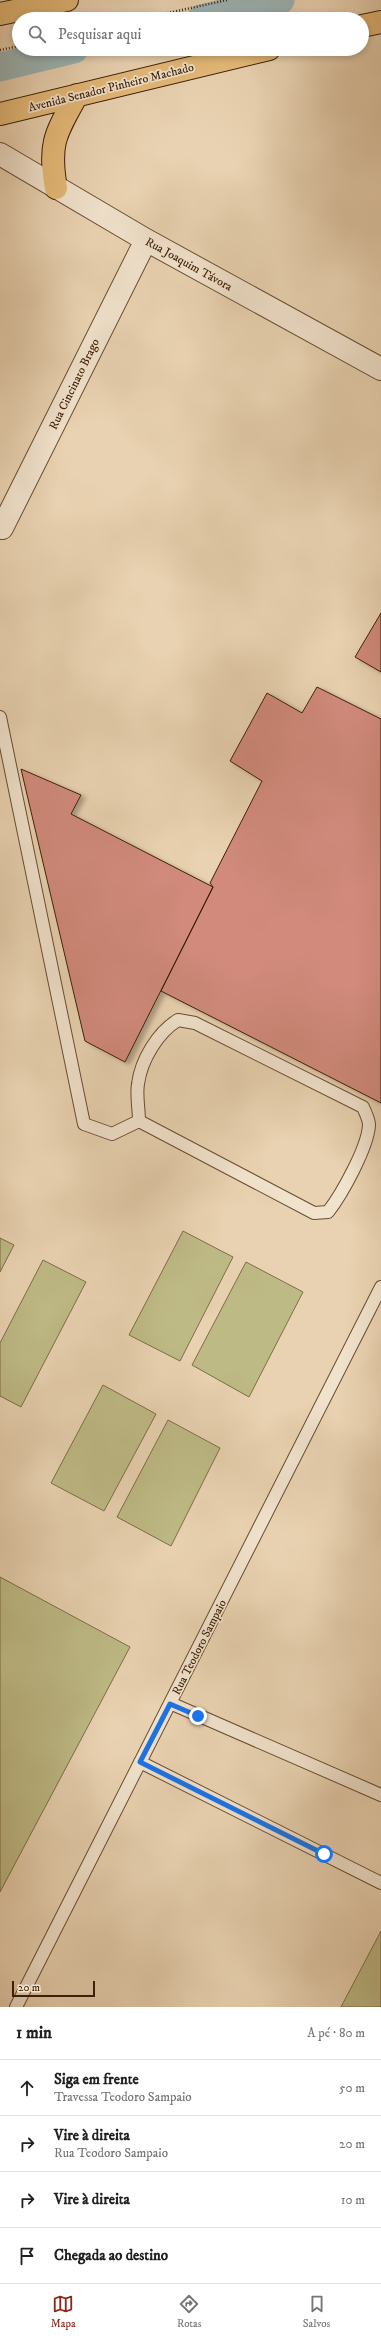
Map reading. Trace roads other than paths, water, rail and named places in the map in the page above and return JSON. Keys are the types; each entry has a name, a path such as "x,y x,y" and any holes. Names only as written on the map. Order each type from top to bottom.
{"main road":[{"path":"0,14 67,0"},
{"path":"369,25 381,22"},
{"name":"Avenida Senador Pinheiro Machado","path":"0,114 240,56"},
{"path":"56,188 51,163 53,145 58,129 77,95"}],"street":[{"name":"Rua Joaquim Távora","path":"0,154 146,240 381,369"},
{"name":"Rua Cincinato Brago","path":"1,531 146,240"}],"lane":[{"path":"0,717 84,1124 112,1134 139,1121"},
{"path":"178,1020 195,1023 363,1107 370,1123 366,1141 338,1199 328,1212 314,1213 139,1121 138,1084 146,1059 166,1027 178,1020"},
{"name":"Rua Teodoro Sampaio","path":"16,2007 381,1287"},
{"path":"170,1704 381,1795"},
{"path":"140,1762 381,1883"}],"waterway":[{"path":"230,12 280,0"},
{"path":"0,67 45,56"}]}
